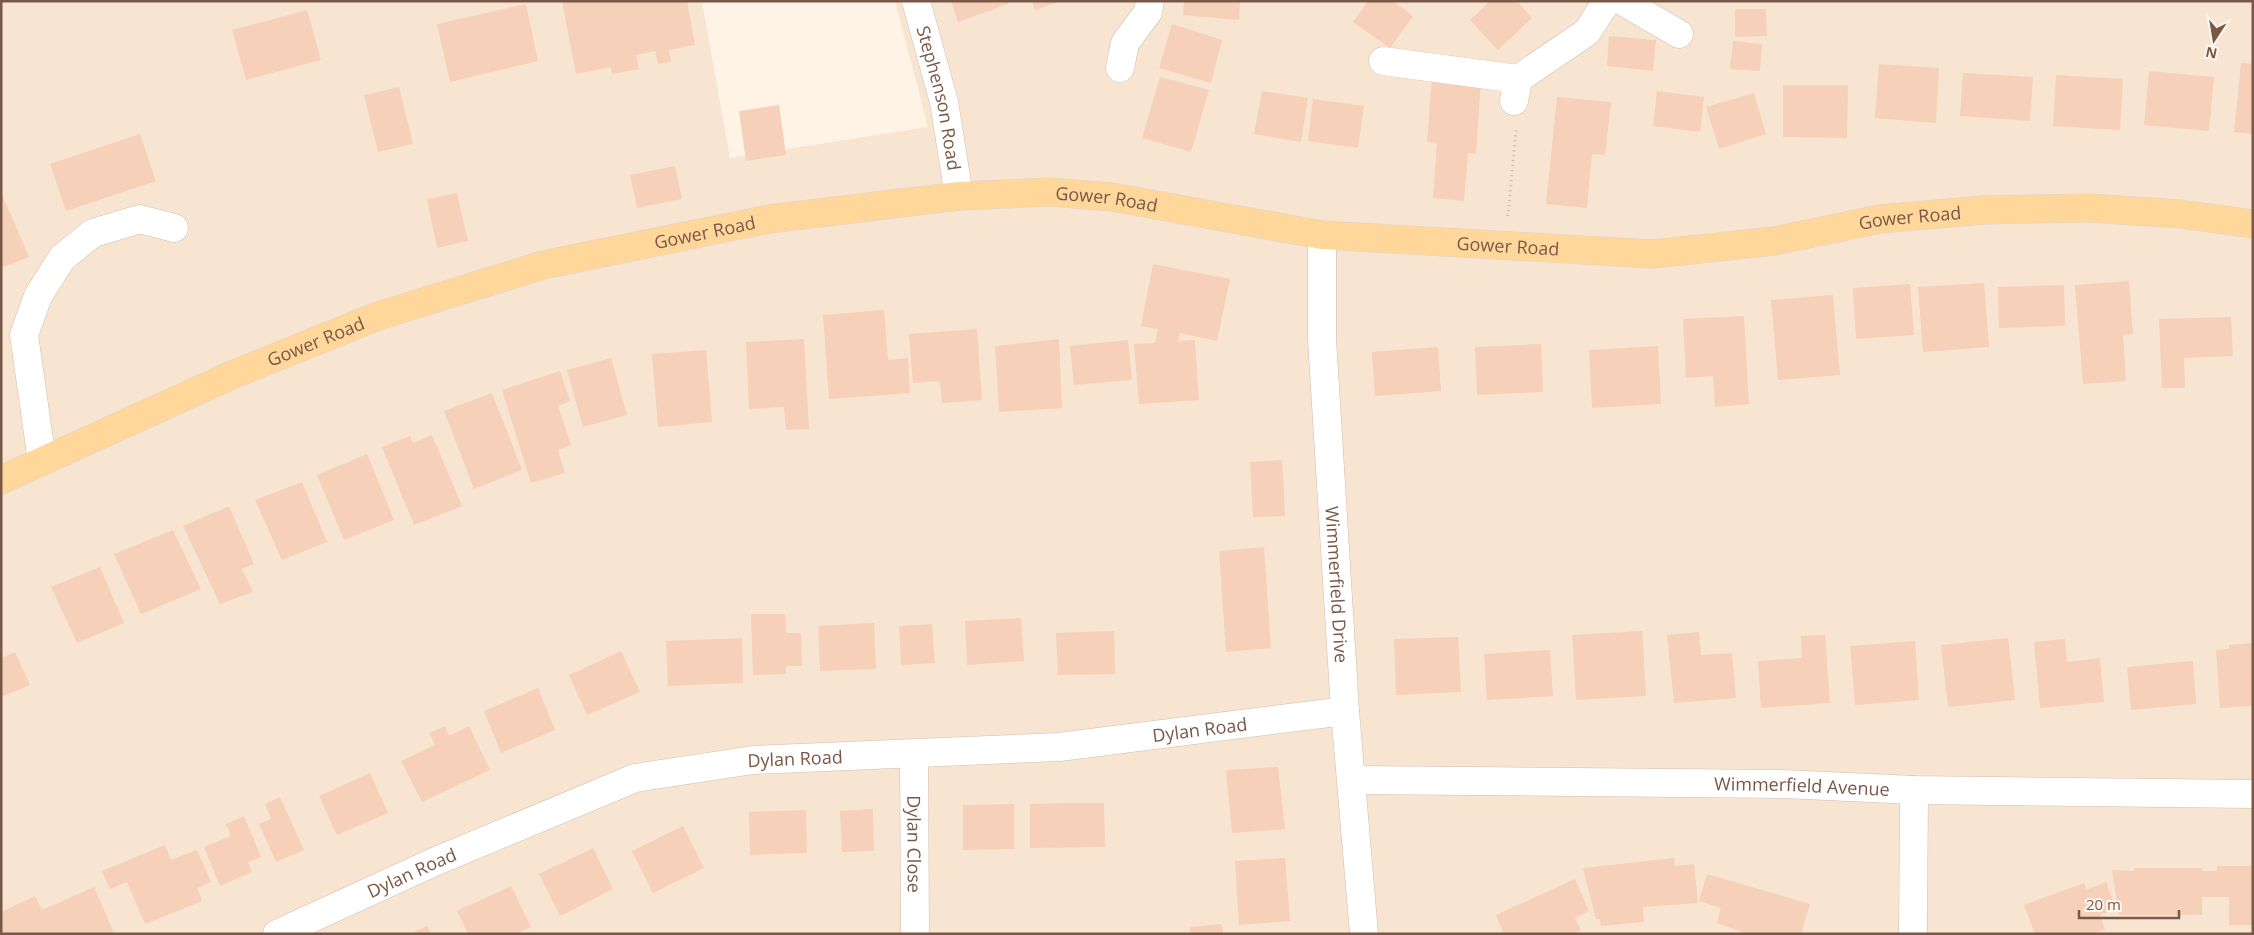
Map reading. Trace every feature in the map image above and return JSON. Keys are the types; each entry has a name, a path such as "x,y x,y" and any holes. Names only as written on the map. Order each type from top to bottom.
{"main road":[{"name":"Gower Road","path":"1,480 232,375 378,316 543,265 769,219 959,196 1050,192 1112,197 1322,235 1653,254 1774,241 1880,219 1984,210 2090,208 2180,214 2253,224"}],"street":[{"name":"Stephenson Road","path":"916,1 944,102 959,196"},
{"path":"1120,68 1125,43 1148,12 1150,1"},
{"path":"1384,61 1516,90 1587,32 1607,1"},
{"path":"1622,1 1679,34"},
{"path":"42,461 24,335 38,296 62,258 93,233 140,219 174,228"},
{"name":"Wimmerfield Drive","path":"1322,235 1322,338 1345,711 1364,934"},
{"name":"Dylan Road","path":"277,934 434,862 635,778 753,760 1059,747 1345,711"},
{"name":"Dylan Close","path":"914,754 916,934"},
{"name":"Wimmerfield Avenue","path":"1352,780 1783,784 1914,790 2253,794"},
{"path":"1913,934 1914,790"}],"path":[{"path":"1505,246 1517,124 1516,90"}],"shaded area":[{"path":"1,1 702,1 730,158 928,127 895,1 2253,1 2253,934 1,934"}],"building":[{"path":"562,1 687,1 695,45 669,50 671,62 658,64 655,51 636,55 639,69 612,74 611,67 576,74"},
{"path":"951,1 1007,1 1008,4 958,22"},
{"path":"1032,1 1058,1 1058,2 1035,10"},
{"path":"1184,1 1240,1 1239,20 1183,15"},
{"path":"1368,1 1393,1 1413,16 1390,48 1353,22"},
{"path":"1490,1 1517,1 1532,18 1498,50 1470,20"},
{"path":"526,4 538,61 450,82 437,24"},
{"path":"1735,9 1766,9 1767,36 1735,37"},
{"path":"307,10 321,60 246,80 232,30"},
{"path":"1172,24 1222,40 1211,83 1159,68"},
{"path":"1609,36 1656,40 1653,71 1607,66"},
{"path":"1733,41 1762,44 1760,71 1730,69"},
{"path":"2241,63 2253,64 2253,134 2234,132"},
{"path":"1879,64 1939,68 1936,123 1875,118"},
{"path":"2149,71 2214,77 2209,131 2144,125"},
{"path":"1963,73 2033,77 2030,121 1960,116"},
{"path":"2056,75 2123,79 2120,130 2053,126"},
{"path":"1432,76 1481,79 1476,154 1468,153 1464,201 1433,198 1437,143 1427,142"},
{"path":"1160,77 1209,90 1191,152 1142,138"},
{"path":"1783,85 1848,85 1847,138 1783,137"},
{"path":"399,87 413,144 378,152 364,95"},
{"path":"1262,91 1308,98 1301,142 1254,134"},
{"path":"1657,91 1704,97 1700,132 1653,126"},
{"path":"1754,93 1766,134 1719,149 1706,107"},
{"path":"1557,97 1611,102 1605,155 1592,154 1587,208 1546,204"},
{"path":"1313,99 1364,106 1358,148 1308,141"},
{"path":"779,105 786,155 746,161 739,111"},
{"path":"140,134 156,181 66,211 50,164"},
{"path":"675,166 682,199 637,208 630,175"},
{"path":"1,192 29,257 1,268"},
{"path":"457,193 468,241 437,248 427,199"},
{"path":"1153,264 1230,279 1217,341 1180,333 1178,341 1195,340 1199,400 1139,404 1134,344 1155,343 1158,329 1141,326"},
{"path":"2129,281 2133,334 2123,335 2126,381 2083,384 2075,285"},
{"path":"1984,283 1989,347 1923,352 1918,287"},
{"path":"1910,284 1914,335 1856,339 1853,288"},
{"path":"2064,285 2065,326 1999,328 1998,287"},
{"path":"1833,295 1840,375 1778,380 1771,300"},
{"path":"884,310 888,360 908,358 910,393 829,399 823,315"},
{"path":"1744,316 1749,404 1715,407 1713,376 1686,378 1683,319"},
{"path":"2231,317 2233,356 2184,358 2185,388 2162,388 2159,319"},
{"path":"977,329 982,400 942,403 940,381 913,383 909,334"},
{"path":"804,339 809,429 786,430 784,407 749,409 746,342"},
{"path":"1059,339 1062,408 999,412 995,346"},
{"path":"1128,340 1132,380 1074,385 1070,346"},
{"path":"1541,344 1543,392 1477,395 1475,347"},
{"path":"1658,346 1661,404 1592,408 1589,350"},
{"path":"1438,347 1441,391 1375,396 1372,352"},
{"path":"706,350 712,422 658,427 652,354"},
{"path":"611,358 627,415 583,427 567,370"},
{"path":"560,371 570,401 558,406 571,445 558,450 565,473 531,483 502,390"},
{"path":"492,393 522,470 474,489 444,411"},
{"path":"432,435 462,506 414,525 382,447 410,436 413,443"},
{"path":"367,454 394,520 344,540 317,475"},
{"path":"1282,460 1285,516 1253,517 1250,462"},
{"path":"302,482 327,542 282,560 255,500"},
{"path":"229,506 254,564 242,569 253,592 220,604 183,526"},
{"path":"173,530 201,589 141,614 114,554"},
{"path":"1264,547 1271,648 1226,652 1219,551"},
{"path":"100,567 124,623 77,643 51,587"},
{"path":"751,614 785,614 786,633 801,633 802,666 786,666 786,674 753,675"},
{"path":"1021,618 1024,661 967,665 965,621"},
{"path":"874,623 876,669 820,671 818,626"},
{"path":"932,624 935,663 901,665 899,626"},
{"path":"1114,631 1115,674 1058,675 1056,633"},
{"path":"1642,631 1646,696 1576,700 1572,635"},
{"path":"1699,632 1701,655 1732,653 1736,698 1674,703 1667,635"},
{"path":"1825,635 1830,703 1761,708 1758,661 1802,658 1801,636"},
{"path":"1458,637 1461,692 1396,695 1394,639"},
{"path":"742,638 743,683 668,686 666,641"},
{"path":"2008,638 2015,700 1948,707 1941,645"},
{"path":"2065,639 2067,662 2100,658 2104,702 2040,708 2034,642"},
{"path":"1915,641 1919,700 1855,705 1850,646"},
{"path":"2253,643 2253,706 2220,708 2216,650 2229,649 2229,645"},
{"path":"1550,650 1553,696 1487,700 1484,654"},
{"path":"621,651 640,692 587,715 569,675"},
{"path":"15,652 30,685 1,697 1,658"},
{"path":"2193,661 2196,704 2131,710 2127,667"},
{"path":"538,688 555,730 501,753 484,711"},
{"path":"445,726 449,736 469,726 490,770 422,802 401,761 435,745 429,733"},
{"path":"1278,767 1285,829 1232,833 1226,770"},
{"path":"370,773 388,813 337,835 319,796"},
{"path":"280,797 304,850 276,862 259,824 271,819 265,804"},
{"path":"1104,803 1105,847 1030,848 1030,804"},
{"path":"1014,804 1014,849 963,850 963,805"},
{"path":"873,809 874,851 842,852 840,811"},
{"path":"806,810 807,853 750,855 749,812"},
{"path":"244,816 261,857 248,862 252,872 220,886 204,847 231,836 226,824"},
{"path":"683,826 704,868 653,893 632,851"},
{"path":"165,845 171,860 197,850 211,882 197,888 202,901 145,924 127,882 110,889 102,871"},
{"path":"593,848 613,889 560,916 539,874"},
{"path":"1285,858 1290,921 1239,925 1235,861"},
{"path":"1674,858 1675,866 1694,864 1698,903 1643,907 1644,922 1601,926 1600,919 1596,919 1583,868"},
{"path":"2217,866 2253,866 2253,925 2229,925 2229,897 2202,897 2202,915 2119,915 2112,870 2134,871 2134,868 2202,868 2202,871 2217,871"},
{"path":"1707,874 1810,904 1801,934 1748,934 1717,923 1721,908 1699,901"},
{"path":"1575,879 1589,911 1575,918 1581,930 1573,934 1504,934 1496,915"},
{"path":"2106,882 2116,909 2100,915 2105,929 2093,934 2035,934 2024,905 2084,883 2086,890"},
{"path":"511,886 531,927 515,934 468,934 457,911"},
{"path":"94,887 114,933 1,934 1,912 35,896 42,910"},
{"path":"1222,924 1223,934 1191,934 1190,927"},
{"path":"427,926 431,934 410,934"}]}
